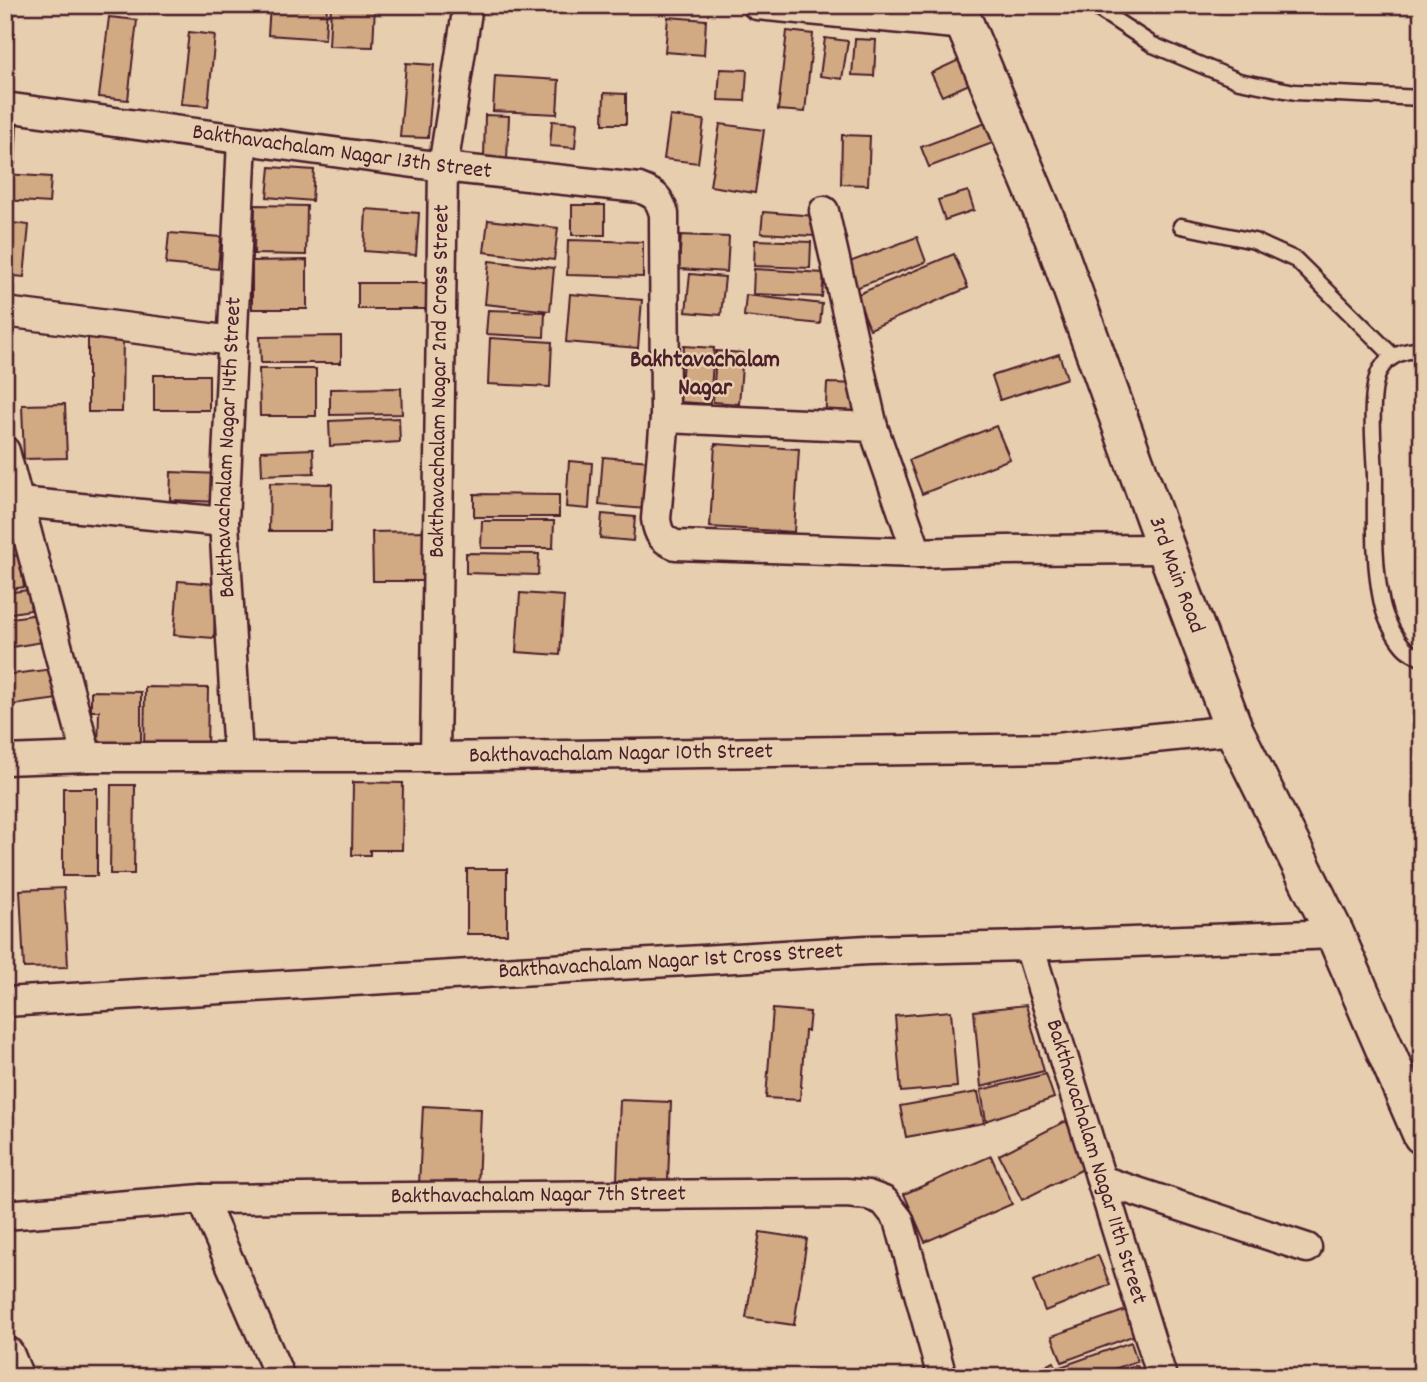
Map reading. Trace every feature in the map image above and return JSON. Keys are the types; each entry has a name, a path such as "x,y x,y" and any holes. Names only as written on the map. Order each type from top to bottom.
{"street":[{"name":"Bakthavachalam Nagar 2nd Cross Street","path":"435,757 443,167 468,5"},
{"path":"757,5 960,15"},
{"name":"3rd Main Road","path":"960,15 1054,239 1234,730 1335,934 1422,1135"},
{"name":"Bakthavachalam Nagar 13th Street","path":"5,107 443,167 639,188 652,193 661,202 664,214 665,418"},
{"name":"Bakthavachalam Nagar 14th Street","path":"238,757 225,522 243,139"},
{"path":"824,211 873,427 918,553"},
{"path":"5,312 233,341"},
{"path":"873,427 665,418 657,533 665,541 676,545 918,553 1166,549"},
{"path":"5,451 86,757"},
{"path":"19,502 225,522"},
{"name":"Bakthavachalam Nagar 10th Street","path":"5,761 86,757 435,757 1055,748 1234,730"},
{"name":"Bakthavachalam Nagar 1st Cross Street","path":"5,1002 867,950 1335,934"},
{"name":"Bakthavachalam Nagar 11th Street","path":"1029,946 1162,1377"},
{"path":"1101,1180 1307,1248"},
{"name":"Bakthavachalam Nagar 7th Street","path":"5,1215 202,1199 846,1193 868,1195 884,1201 899,1220 942,1377"},
{"path":"202,1199 280,1377"},
{"path":"5,1355 14,1377"}],"lane":[{"path":"1092,5 1153,45 1239,81 1295,92 1422,97"},
{"path":"1181,226 1254,241 1296,260 1393,356"},
{"path":"1422,350 1393,356 1381,368 1376,382 1373,413 1376,564 1382,606 1405,649 1422,659"}],"building":[{"path":"108,5 152,5 152,10"},
{"path":"270,5 327,5 325,39 268,35"},
{"path":"331,5 375,5 373,47 329,46"},
{"path":"109,17 137,20 128,100 99,97"},
{"path":"668,17 706,20 704,55 665,52"},
{"path":"787,31 813,34 805,112 778,110"},
{"path":"189,32 215,35 208,106 181,104"},
{"path":"825,38 848,41 842,79 820,76"},
{"path":"855,39 876,40 874,76 852,75"},
{"path":"963,58 974,82 942,96 931,73"},
{"path":"406,63 434,65 428,138 400,137"},
{"path":"720,69 747,70 745,101 718,100"},
{"path":"495,76 559,80 557,114 493,111"},
{"path":"604,93 626,94 626,124 603,124"},
{"path":"485,115 509,116 507,159 484,158"},
{"path":"670,116 704,120 698,163 664,159"},
{"path":"552,121 577,123 575,148 550,146"},
{"path":"991,121 998,141 929,167 921,147"},
{"path":"5,124 17,124 15,164 5,164"},
{"path":"720,124 764,130 755,193 710,186"},
{"path":"842,135 870,136 868,185 841,184"},
{"path":"270,167 314,170 312,201 267,197"},
{"path":"5,174 51,177 49,203 5,200"},
{"path":"968,191 974,210 945,220 938,200"},
{"path":"255,205 307,206 306,255 254,254"},
{"path":"572,205 605,205 605,235 572,235"},
{"path":"366,209 419,213 416,255 364,251"},
{"path":"763,212 816,216 814,236 761,233"},
{"path":"488,220 558,228 554,260 484,252"},
{"path":"5,222 29,225 24,277 5,275"},
{"path":"169,233 221,237 218,269 166,264"},
{"path":"681,235 729,237 727,272 679,269"},
{"path":"917,237 926,262 853,289 844,264"},
{"path":"568,240 643,242 643,277 567,275"},
{"path":"755,240 811,242 810,268 754,266"},
{"path":"954,254 968,288 870,329 856,295"},
{"path":"307,260 307,309 252,309 252,261"},
{"path":"489,261 554,268 550,311 485,304"},
{"path":"754,269 824,273 822,297 753,294"},
{"path":"690,274 725,277 721,315 686,312"},
{"path":"358,283 430,283 431,309 358,309"},
{"path":"570,294 642,300 638,348 566,342"},
{"path":"746,295 822,304 820,324 744,316"},
{"path":"488,310 545,312 544,337 486,334"},
{"path":"88,331 123,332 122,412 88,412"},
{"path":"341,336 341,363 261,363 260,337"},
{"path":"490,338 552,342 550,387 488,384"},
{"path":"684,346 714,348 710,404 680,402"},
{"path":"716,351 743,353 739,404 713,402"},
{"path":"1059,354 1067,378 1000,400 992,376"},
{"path":"259,369 316,369 316,416 260,416"},
{"path":"154,375 209,375 209,410 154,410"},
{"path":"827,383 863,384 861,426 825,424"},
{"path":"401,388 402,414 330,415 330,389"},
{"path":"65,404 67,458 24,459 22,405"},
{"path":"399,418 400,442 330,446 329,421"},
{"path":"996,426 1010,459 922,494 909,460"},
{"path":"715,444 799,449 794,532 710,527"},
{"path":"313,449 314,473 262,475 261,451"},
{"path":"603,457 650,461 646,509 599,505"},
{"path":"569,461 592,463 589,509 566,507"},
{"path":"171,472 220,474 220,502 170,500"},
{"path":"270,483 332,484 331,531 269,531"},
{"path":"474,494 559,495 559,517 474,517"},
{"path":"602,514 635,517 633,541 600,538"},
{"path":"482,521 554,521 553,548 481,548"},
{"path":"427,531 427,581 373,581 372,532"},
{"path":"466,553 539,554 538,575 466,573"},
{"path":"19,555 24,587 5,590 5,557"},
{"path":"178,581 218,584 221,616 215,616 214,638 174,635"},
{"path":"28,590 31,610 5,614 5,593"},
{"path":"520,593 564,596 560,655 516,652"},
{"path":"45,613 49,641 5,648 5,619"},
{"path":"61,668 66,698 5,706 5,675"},
{"path":"145,687 208,688 207,754 144,753"},
{"path":"91,691 141,692 141,752 98,752 99,711 91,711"},
{"path":"353,782 403,783 402,850 370,850 370,855 352,855"},
{"path":"111,785 135,785 134,874 110,874"},
{"path":"63,788 97,788 97,876 63,876"},
{"path":"467,869 507,869 507,934 467,934"},
{"path":"64,888 68,967 24,968 20,890"},
{"path":"5,908 11,966 5,967"},
{"path":"1026,1005 1044,1071 981,1087 974,1011"},
{"path":"773,1009 810,1012 808,1031 805,1031 800,1100 766,1098"},
{"path":"951,1011 957,1087 901,1092 895,1016"},
{"path":"1046,1074 1054,1098 986,1121 981,1090"},
{"path":"978,1092 984,1123 906,1137 900,1106"},
{"path":"620,1100 671,1102 668,1181 617,1179"},
{"path":"423,1106 481,1109 478,1187 419,1184"},
{"path":"1066,1121 1089,1166 1022,1200 999,1155"},
{"path":"991,1156 1012,1204 925,1242 904,1194"},
{"path":"760,1232 807,1239 794,1325 746,1318"},
{"path":"1098,1255 1110,1285 1045,1311 1033,1281"},
{"path":"1129,1309 1138,1334 1062,1362 1052,1336"},
{"path":"1131,1342 1137,1361 1092,1377 1064,1377 1060,1367"},
{"path":"1054,1362 1060,1377 1017,1377"},
{"path":"1137,1365 1141,1377 1099,1377"}],"district":[{"name":"Bakhtavachalam Nagar","path":"705,375"}]}
